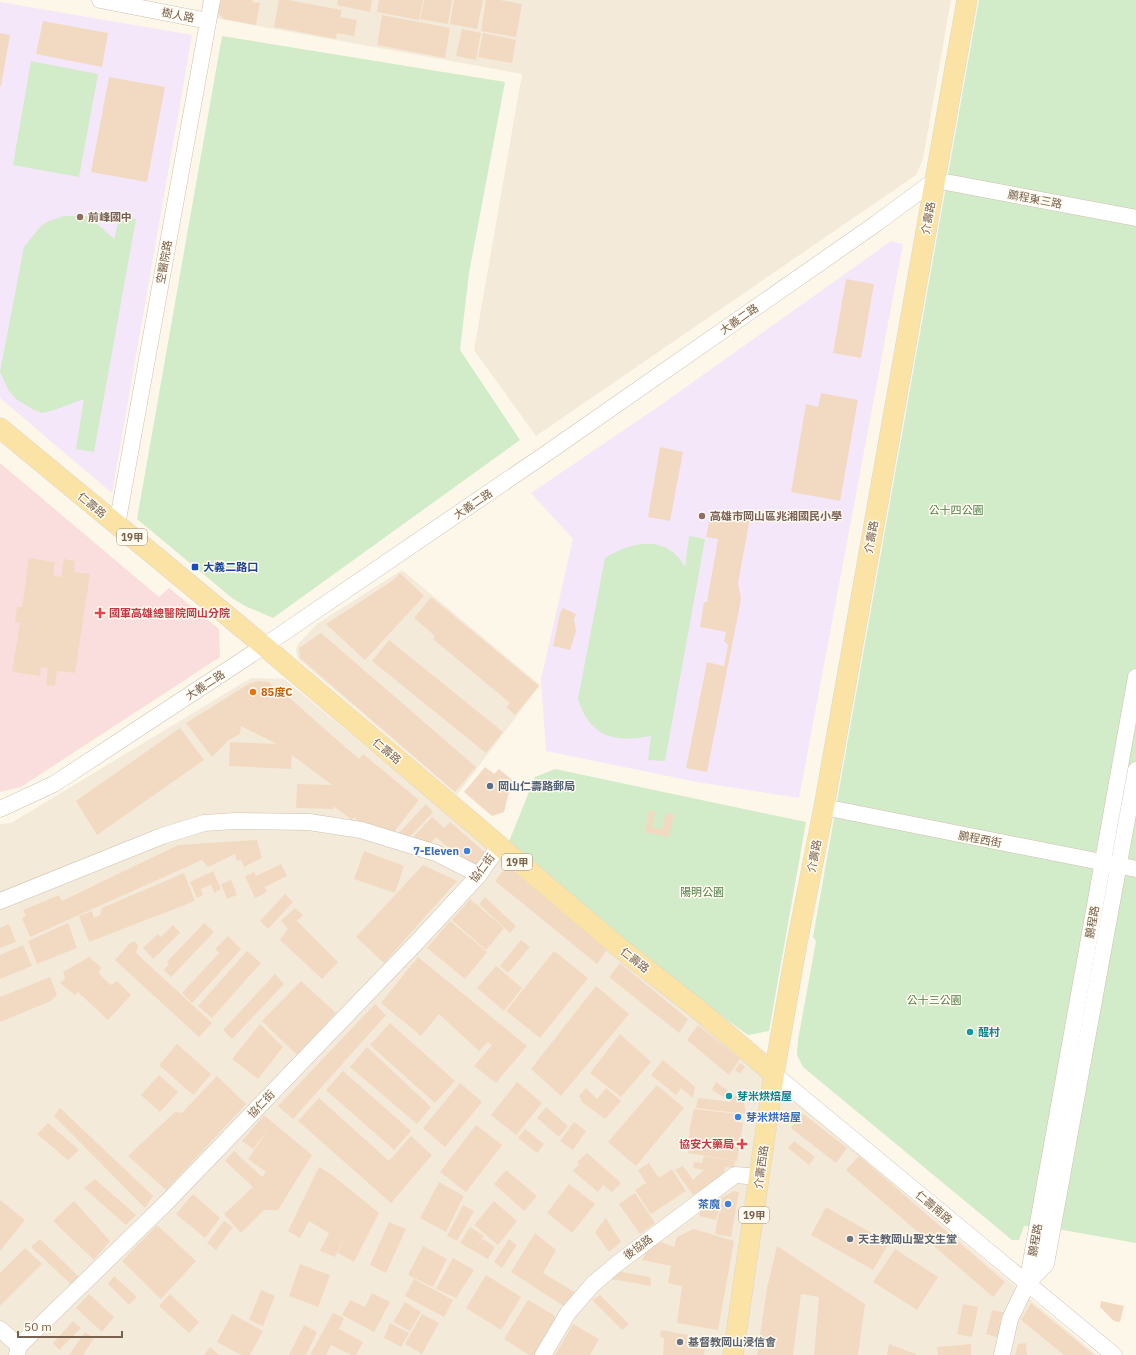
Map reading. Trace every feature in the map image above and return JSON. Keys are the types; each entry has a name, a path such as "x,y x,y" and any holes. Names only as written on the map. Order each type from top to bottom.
{"main road":[{"name":"介壽路","path":"774,1074 824,808 968,0"},
{"name":"仁壽路","path":"0,428 264,646 499,846 774,1074"},
{"name":"介壽西路","path":"734,1355 774,1074"}],"street":[{"name":"樹人路","path":"100,0 208,21"},
{"name":"空醫院路","path":"117,525 212,0"},
{"name":"鵬程東三路","path":"935,180 1136,218"},
{"name":"大義二路","path":"0,809 54,784 264,646 606,412 877,223 935,180"},
{"name":"鵬程路","path":"1027,1284 1136,677"},
{"name":"鵬程路","path":"1027,1284 1046,1264 1136,770"},
{"name":"鵬程西街","path":"824,808 1136,869"},
{"path":"0,901 162,836 204,823 236,821 309,822 361,830 436,854 479,875"},
{"name":"協仁街","path":"18,1350 165,1204 416,943 479,875 499,846"},
{"name":"仁壽南路","path":"774,1074 1114,1355"},
{"name":"後協路","path":"543,1355 568,1313 593,1284 618,1263 735,1175 760,1177"},
{"path":"1002,1355 1010,1319 1027,1284"},
{"path":"0,1329 18,1350"},
{"path":"0,1344 18,1350"}],"shaded area":[{"path":"218,0 951,0 923,159 916,175 536,436 474,350 522,74 214,18"},
{"name":"前峰國中","path":"0,2 192,35 112,493 0,398"},
{"name":"高雄市岡山區兆湘國民小學","path":"891,241 903,244 799,798 697,782 546,751 541,679 573,539 531,493 658,407"},
{"name":"國軍高雄總醫院岡山分院","path":"0,463 159,597 169,588 219,629 220,657 21,787 0,792"},
{"path":"402,570 540,685 457,795 298,659 296,651 297,645 317,624"},
{"path":"251,678 284,679 752,1065 1097,1355 0,1355 0,824 11,823"}],"green space":[{"path":"979,0 1136,0 1136,1243 1063,1230 1024,1226 1019,1240 1012,1240 803,1067 797,1055 798,1040 816,941 813,937"},
{"path":"222,36 505,82 469,273 460,350 520,440 273,618 245,606 232,598 137,519"},
{"path":"31,61 98,74 79,177 13,165"},
{"path":"64,216 88,216 114,239 120,216 136,219 94,452 76,449 84,399 42,413 16,399 9,391 0,372 24,247 41,226 49,221"},
{"path":"689,536 705,539 665,761 648,760 651,736 626,739 605,734 589,722 578,699 605,558 632,546 652,544 670,550 679,558 685,567"},
{"name":"陽明公園","path":"555,769 806,822 769,1031 748,1035 618,941 506,849 535,777"}],"building":[{"path":"221,0 253,0 252,2 260,3 256,25 224,19 217,12"},
{"path":"279,0 288,0 342,10 340,17 357,20 354,36 337,33 336,39 274,27"},
{"path":"338,0 372,0 370,12 337,5"},
{"path":"379,0 423,0 419,20 377,12"},
{"path":"424,0 452,0 448,24 420,19"},
{"path":"454,0 483,0 477,29 450,24"},
{"path":"486,0 500,0 522,4 516,37 481,31"},
{"path":"382,15 450,28 445,58 377,45"},
{"path":"43,21 108,33 102,67 36,54"},
{"path":"462,29 481,33 476,60 456,56"},
{"path":"0,33 10,35 1,86 0,86"},
{"path":"483,33 516,40 512,63 478,57"},
{"path":"109,77 165,87 147,182 91,172"},
{"path":"846,279 874,284 861,358 833,353"},
{"path":"821,393 858,400 840,501 791,492 806,404 818,407"},
{"path":"660,447 683,452 670,521 648,517"},
{"path":"711,511 750,518 738,583 741,599 707,772 686,768 707,662 724,666 728,645 724,641 726,632 700,627 704,602 707,602 718,539 706,537"},
{"path":"29,558 55,562 53,576 61,577 64,559 75,561 74,572 90,574 75,673 57,671 55,686 46,685 48,668 41,667 40,676 12,672 20,623 15,622 17,607 22,607"},
{"path":"400,573 424,596 365,660 326,624 392,581"},
{"path":"431,597 539,686 515,715 506,707 510,703 433,639 435,636 414,618"},
{"path":"563,608 576,614 574,619 576,631 570,650 553,646 560,613"},
{"path":"321,633 476,767 455,792 300,658 299,648"},
{"path":"389,640 503,732 486,753 372,661"},
{"path":"259,681 269,682 275,688 276,686 359,759 363,754 419,800 390,837 369,830 354,817 352,820 333,806 334,809 296,808 297,784 332,785 292,755 291,769 229,766 230,742 277,744 241,726 240,734 229,740 212,757 186,723 250,683"},
{"path":"180,728 204,760 97,835 76,801"},
{"name":"岡山仁壽路郵局","path":"485,767 494,774 499,769 512,780 504,812 492,816 464,792"},
{"path":"426,804 433,812 407,840 399,833"},
{"path":"649,810 655,812 652,827 662,829 666,813 674,815 669,837 645,832"},
{"path":"432,817 444,828 450,822 487,854 474,870 436,837 427,848 414,836"},
{"path":"257,840 262,858 244,867 241,860 237,861 235,854 208,867 202,860 30,937 22,918 26,916 23,910 59,895 62,901 178,845"},
{"path":"364,851 404,866 395,893 354,879"},
{"path":"281,864 287,876 265,887 267,892 255,898 245,876 254,872 256,876"},
{"path":"423,865 457,881 384,963 356,937"},
{"path":"507,866 607,950 597,964 495,881"},
{"path":"213,871 221,889 214,893 211,885 201,889 203,895 197,898 190,882"},
{"path":"184,873 195,901 89,942 79,916 92,911 94,918 100,915 102,908"},
{"path":"231,880 237,895 227,899 221,884"},
{"path":"285,894 293,902 268,929 260,921"},
{"path":"485,897 516,926 510,933 479,904"},
{"path":"470,899 504,928 486,950 452,920"},
{"path":"295,908 303,915 297,921 338,962 322,979 280,940 288,929 281,921"},
{"path":"450,921 487,952 465,979 427,948"},
{"path":"68,923 77,948 37,964 28,941"},
{"path":"204,923 214,932 171,977 164,970 169,964 167,962"},
{"path":"9,924 16,942 0,948 0,928"},
{"path":"173,925 180,933 153,959 143,948 158,934 161,937"},
{"path":"228,936 241,949 192,1003 182,993 219,953 215,949"},
{"path":"521,940 530,947 508,973 500,966"},
{"path":"131,942 136,942 138,946 136,953 212,1023 199,1037 115,960"},
{"path":"23,945 32,966 0,979 0,955"},
{"path":"247,951 261,963 212,1018 198,1006"},
{"path":"554,951 588,978 540,1038 506,1011"},
{"path":"89,957 101,967 99,974 111,985 117,981 131,995 108,1020 78,992 75,995 60,983 65,979 63,972"},
{"path":"418,957 527,1046 496,1083 474,1066 492,1045 488,1042 479,1051 439,1014 421,1036 381,1003"},
{"path":"620,963 688,1019 679,1033 609,977"},
{"path":"496,966 522,988 504,1011 477,988"},
{"path":"275,974 284,984 232,1039 223,1030"},
{"path":"50,977 57,995 51,1001 0,1022 0,997"},
{"path":"301,981 336,1013 297,1055 262,1021"},
{"path":"596,986 629,1014 561,1096 531,1069"},
{"path":"375,1004 386,1015 293,1119 278,1106"},
{"path":"390,1023 455,1081 435,1103 370,1045"},
{"path":"260,1024 283,1047 258,1079 232,1059"},
{"path":"698,1025 740,1059 729,1075 687,1040"},
{"path":"620,1034 651,1062 621,1097 590,1073"},
{"path":"177,1044 211,1074 193,1095 159,1065"},
{"path":"367,1047 431,1107 417,1124 350,1067"},
{"path":"663,1060 695,1087 693,1098 681,1088 676,1095 651,1075"},
{"path":"740,1063 745,1067 740,1074 735,1070"},
{"path":"343,1071 411,1131 394,1150 326,1090"},
{"path":"159,1075 178,1092 160,1112 141,1095"},
{"path":"217,1076 246,1104 166,1190 128,1156 175,1112 182,1113"},
{"path":"517,1082 542,1103 516,1135 491,1115"},
{"path":"716,1082 744,1102 746,1114 696,1108 698,1098 732,1102 712,1090"},
{"path":"460,1083 482,1102 445,1147 423,1128"},
{"path":"657,1085 684,1108 636,1166 608,1142"},
{"path":"586,1088 597,1099 606,1088 621,1101 605,1119 582,1102 579,1096"},
{"path":"319,1098 389,1161 411,1136 432,1155 391,1203 298,1121"},
{"path":"546,1107 568,1126 559,1137 537,1118"},
{"path":"60,1108 153,1196 145,1208 54,1116"},
{"path":"694,1109 739,1114 738,1122 743,1123 737,1161 688,1153 690,1126"},
{"path":"802,1113 847,1148 836,1163 791,1128"},
{"path":"264,1115 312,1155 278,1210 264,1210 241,1233 224,1214 253,1187 225,1161 234,1151 262,1177 266,1172 248,1159 268,1130 253,1149 242,1141"},
{"path":"574,1122 586,1131 573,1150 560,1141"},
{"path":"48,1123 79,1150 68,1160 37,1134"},
{"path":"476,1125 502,1145 466,1192 440,1172"},
{"path":"525,1129 544,1144 537,1153 518,1138"},
{"path":"794,1141 815,1157 809,1165 788,1148"},
{"path":"587,1153 621,1183 612,1192 603,1185 598,1192 573,1171 579,1164 577,1162"},
{"path":"704,1156 735,1161 734,1168 726,1167 723,1176 693,1195 675,1170 683,1166 693,1180 704,1170 693,1168 694,1162 702,1163"},
{"path":"859,1156 1005,1282 993,1297 846,1170"},
{"path":"649,1163 659,1178 672,1169 686,1191 651,1214 635,1190 646,1183 638,1170"},
{"path":"319,1167 332,1175 379,1213 354,1262 338,1253 344,1239 335,1257 320,1251 329,1233 309,1221 300,1238 288,1231"},
{"path":"506,1170 537,1196 524,1211 494,1184"},
{"path":"95,1179 136,1215 126,1225 84,1188"},
{"path":"439,1182 464,1196 446,1232 420,1218"},
{"path":"569,1184 595,1204 572,1233 547,1213"},
{"path":"734,1191 739,1192 731,1237 715,1234 719,1212 725,1212 718,1211 716,1220 699,1216 702,1208"},
{"path":"635,1193 655,1223 640,1234 619,1204"},
{"path":"193,1194 220,1218 205,1238 176,1214"},
{"path":"0,1200 25,1220 0,1251"},
{"path":"74,1201 110,1241 94,1260 53,1221"},
{"path":"494,1201 517,1221 498,1245 474,1225"},
{"path":"463,1205 474,1211 457,1241 447,1236"},
{"name":"天主教岡山聖文生堂","path":"826,1207 889,1243 873,1270 811,1235"},
{"path":"606,1218 621,1242 609,1252 595,1232"},
{"path":"224,1221 233,1227 216,1250 207,1243"},
{"path":"389,1222 406,1229 386,1273 370,1265"},
{"path":"157,1225 196,1261 161,1299 122,1261"},
{"path":"470,1227 484,1236 476,1248 483,1239 495,1247 488,1259 460,1243"},
{"path":"694,1229 734,1241 718,1330 677,1323 682,1286 668,1283 671,1266 642,1260 647,1250 659,1241 674,1247 677,1237"},
{"path":"535,1233 556,1250 543,1273 576,1293 565,1307 511,1272"},
{"path":"40,1239 79,1277 73,1286 31,1247"},
{"path":"509,1239 517,1245 502,1268 494,1262"},
{"path":"423,1246 447,1259 433,1287 408,1275"},
{"path":"777,1246 865,1304 858,1355 814,1355 819,1297 801,1294 793,1355 757,1355 767,1288"},
{"path":"25,1248 42,1264 0,1306 0,1273"},
{"path":"895,1249 938,1277 917,1310 873,1282"},
{"path":"453,1258 474,1270 456,1298 436,1289"},
{"path":"300,1264 330,1275 318,1307 289,1296"},
{"path":"617,1271 650,1277 651,1286 611,1279"},
{"path":"486,1275 521,1297 501,1330 466,1308"},
{"path":"114,1276 137,1297 129,1305 108,1284"},
{"path":"414,1279 453,1300 444,1317 405,1296"},
{"path":"261,1290 275,1296 263,1326 249,1320"},
{"path":"372,1293 390,1302 374,1332 342,1315 350,1300 365,1307"},
{"path":"89,1294 114,1317 102,1332 76,1308"},
{"path":"170,1294 199,1322 189,1333 159,1306"},
{"path":"600,1295 629,1324 622,1330 592,1300"},
{"path":"528,1300 554,1315 557,1325 538,1355 529,1355 504,1339"},
{"path":"1101,1301 1124,1306 1120,1322 1114,1321 1100,1307"},
{"path":"405,1302 421,1312 410,1331 393,1322"},
{"path":"1031,1303 1094,1355 1064,1355 1021,1320"},
{"path":"963,1304 978,1307 972,1337 957,1334"},
{"path":"992,1310 1006,1313 1000,1338 986,1334"},
{"path":"333,1313 344,1318 339,1329 363,1342 356,1355 351,1355 331,1345 326,1355 310,1355"},
{"path":"232,1314 263,1331 250,1355 241,1355 217,1342"},
{"path":"422,1314 439,1323 422,1354 405,1344"},
{"path":"73,1321 81,1328 59,1350 53,1343"},
{"path":"390,1323 409,1333 401,1347 384,1338"},
{"path":"573,1324 599,1339 590,1355 555,1355"},
{"path":"304,1325 317,1332 306,1355 289,1355"},
{"name":"基督教岡山浸信會","path":"661,1330 688,1335 687,1341 706,1343 704,1355 663,1355 664,1338 660,1337"},
{"path":"85,1332 94,1338 83,1355 69,1355"},
{"path":"1026,1343 1027,1355 1015,1355 1018,1344"},
{"path":"889,1344 918,1355 887,1355"},
{"path":"971,1344 971,1355 938,1355 937,1347"},
{"path":"210,1347 219,1355 204,1355"}],"place":[{"name":"前峰國中","path":"80,217"},
{"name":"高雄市岡山區兆湘國民小學","path":"702,516"},
{"name":"大義二路口","path":"195,567"},
{"name":"國軍高雄總醫院岡山分院","path":"100,613"},
{"name":"85度C","path":"253,692"},
{"name":"岡山仁壽路郵局","path":"490,786"},
{"name":"7-Eleven","path":"467,851"},
{"name":"醒村","path":"970,1032"},
{"name":"芽米烘焙屋","path":"729,1096"},
{"name":"芽米烘培屋","path":"738,1117"},
{"name":"協安大藥局","path":"742,1144"},
{"name":"茶魔","path":"728,1204"},
{"name":"天主教岡山聖文生堂","path":"850,1239"},
{"name":"基督教岡山浸信會","path":"680,1342"}],"park label":[{"name":"公十四公園","path":"956,510"},
{"name":"公十三公園","path":"934,1000"}]}
